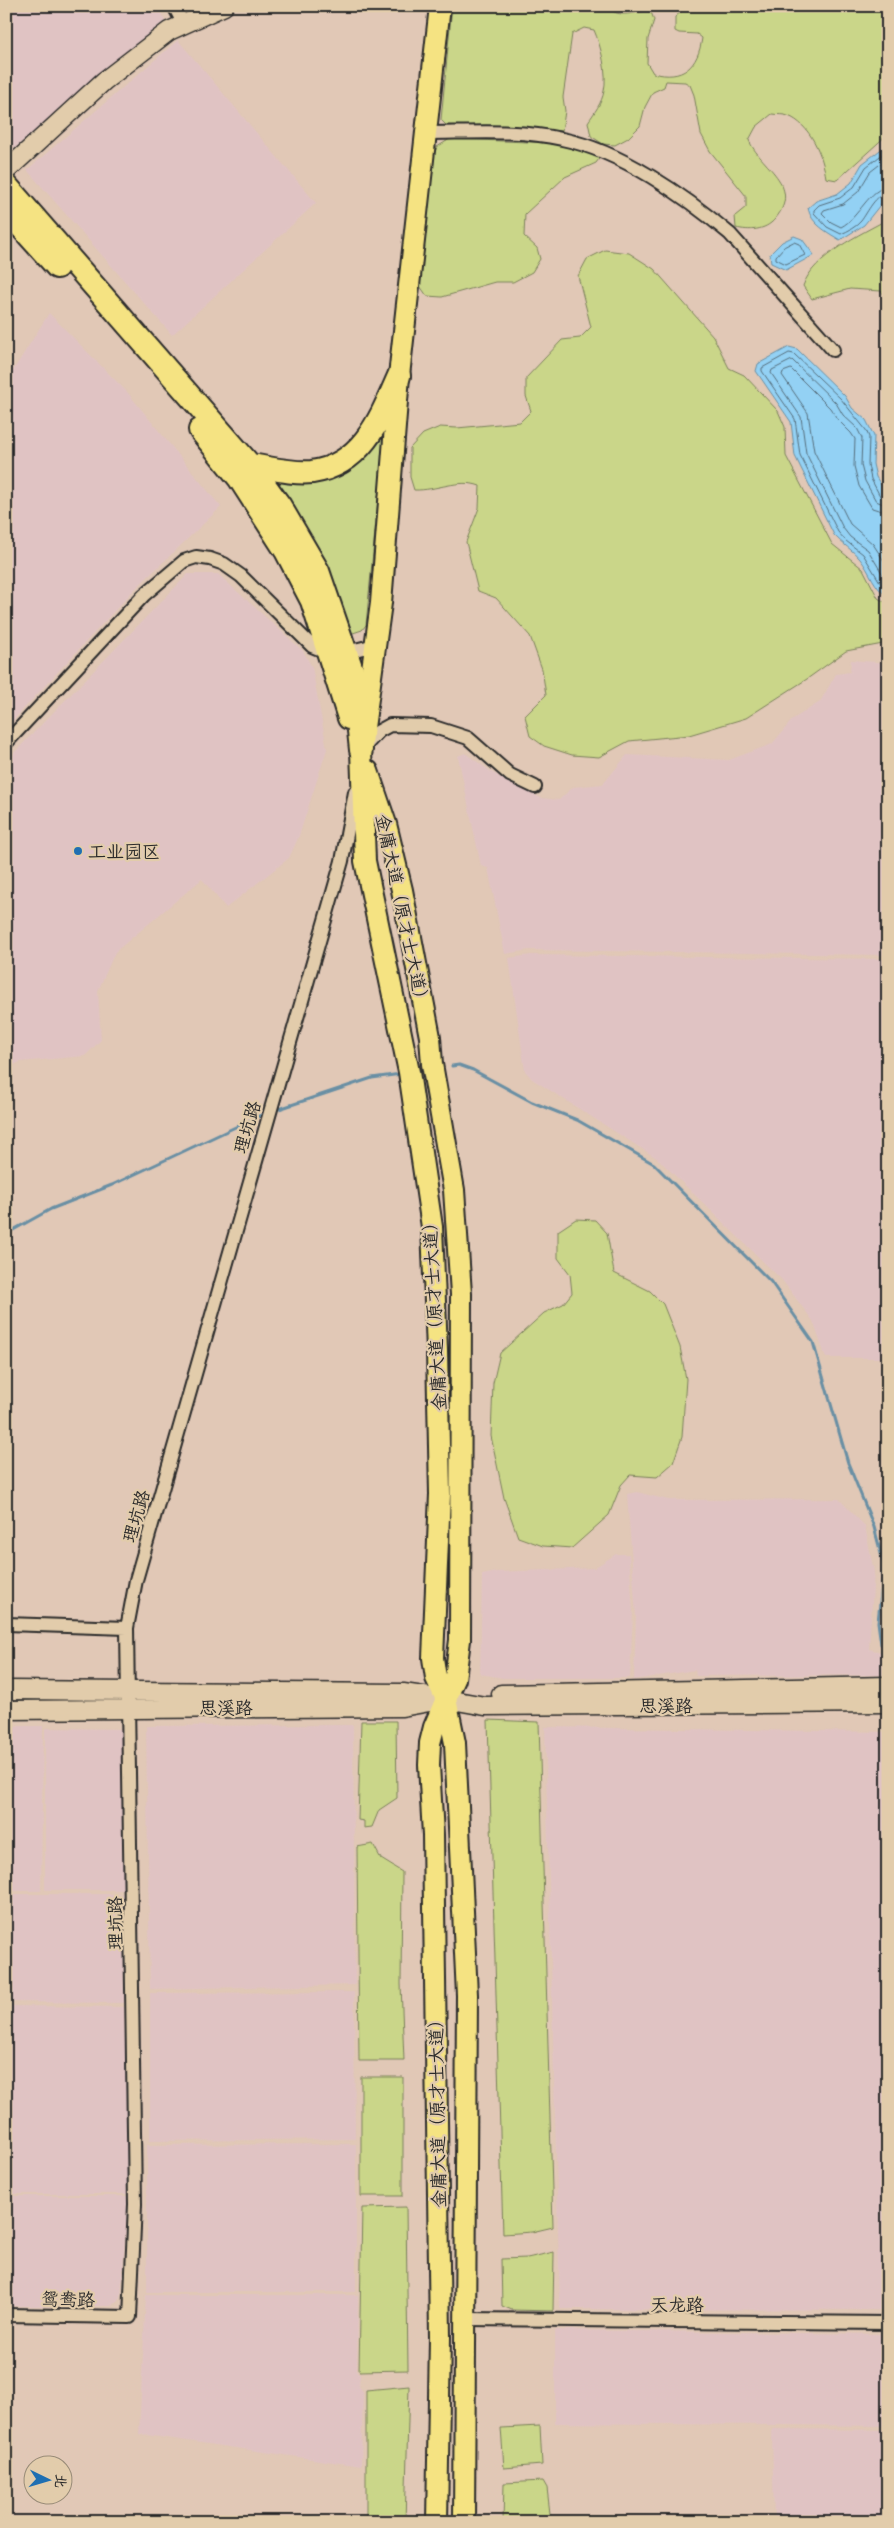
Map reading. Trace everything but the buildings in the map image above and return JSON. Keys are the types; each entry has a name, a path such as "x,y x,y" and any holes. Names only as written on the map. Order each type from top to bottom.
{"highway":[{"path":"6,185 250,465 280,506 318,571 361,750"},
{"path":"6,210 165,388 239,478 286,551 337,653"},
{"path":"250,465 312,472 337,463 355,453 376,427 399,376"}],"main road":[{"path":"361,750 381,603 399,376 424,133 440,6"},
{"name":"金庸大道（原才士大道）","path":"361,750 386,824 402,890 430,1037 432,1064 454,1190 461,1294 460,1640 455,1679 434,1727 429,1766 433,1835 440,2338 437,2522"},
{"name":"金庸大道（原才士大道）","path":"361,750 365,861 409,1068 432,1227 438,1351 440,1494 433,1658 436,1678 446,1699 455,1743 467,1995 464,2522"},
{"path":"409,1068 432,1064"}],"street":[{"path":"174,6 182,24"},
{"path":"6,172 104,81 169,31 224,6"},
{"path":"424,133 497,133 562,138 598,149 627,162 730,234 833,350"},
{"path":"6,743 144,595 184,561 196,557 224,564 241,576 312,646 337,653 375,645"},
{"path":"361,750 379,731 390,725 431,726 468,738 510,775 535,787"},
{"name":"理坑路","path":"130,2317 135,2204 127,1628 136,1580 342,861 352,814 361,750"},
{"path":"6,1624 127,1628"},
{"name":"思溪路","path":"446,1699 486,1694 888,1686"},
{"name":"思溪路","path":"6,1690 129,1699"},
{"name":"思溪路","path":"6,1710 129,1699 403,1693 485,1706 888,1703"},
{"name":"鸳鸯路","path":"6,2315 130,2317"},
{"name":"天龙路","path":"466,2319 888,2323"}],"shaded area":[{"path":"6,6 158,6 165,21 9,153 6,150"},
{"path":"178,40 316,203 172,335 27,170"},
{"path":"49,313 128,393 221,507 132,592 6,728 6,382"},
{"path":"188,574 218,574 303,651 312,667 327,749 299,836 289,858 226,908 202,879 115,952 98,991 101,1040 85,1056 20,1062 6,1069 6,761"},
{"path":"851,660 888,663 888,955 529,950 505,954 488,868 481,866 458,756 465,753 493,773 541,798 559,800 573,787 603,784 627,755 729,760 772,744 793,719 820,702 836,674 850,672"},
{"path":"531,955 888,959 888,1358 826,1358 813,1321 782,1280 658,1159 532,1079 525,1071 509,958"},
{"path":"637,1492 668,1500 839,1499 865,1526 874,1572 869,1649 888,1654 888,1675 696,1676 695,1670 634,1680 636,1617 627,1494"},
{"path":"616,1554 629,1554 633,1611 630,1678 503,1678 480,1674 482,1575 497,1572 594,1568"},
{"path":"353,1725 355,1985 150,1989 146,1726"},
{"path":"6,1726 43,1726 41,1891 6,1891"},
{"path":"545,1727 888,1732 888,2310 560,2309"},
{"path":"45,1728 126,1729 125,1890 45,1890"},
{"path":"6,1894 123,1894 124,2003 6,2002"},
{"path":"354,1992 355,2139 150,2141 150,1993"},
{"path":"6,2006 124,2007 129,2194 6,2194"},
{"path":"356,2144 356,2292 147,2292 147,2145"},
{"path":"6,2196 128,2196 121,2298 111,2306 6,2306"},
{"path":"146,2295 358,2295 357,2373 360,2374 359,2386 363,2392 361,2466 139,2434"},
{"path":"555,2330 888,2334 888,2426 555,2423"},
{"path":"772,2429 888,2430 888,2522 774,2522"}],"green space":[{"path":"452,6 604,6 622,14 651,12 654,20 648,39 647,63 653,73 673,75 681,73 693,64 702,38 697,34 675,31 675,17 683,10 696,10 703,6 888,6 888,134 837,180 826,178 822,160 809,133 803,126 788,116 772,114 756,127 749,140 782,186 785,196 783,207 775,219 767,226 751,230 736,228 735,216 746,207 746,196 710,151 701,134 694,95 690,85 685,82 666,81 664,87 653,92 645,107 640,126 628,138 615,145 603,144 591,136 588,122 602,100 605,84 603,60 594,30 584,28 572,34 563,97 565,111 562,131 446,125 441,120"},
{"path":"450,139 554,143 601,156 596,163 565,177 525,214 524,236 537,248 540,259 532,272 513,282 495,282 442,297 427,296 420,286 431,160 437,147"},
{"path":"888,219 888,300 881,291 850,289 812,299 803,286 808,275 817,265 839,247"},
{"path":"605,250 629,253 654,269 713,336 729,368 744,375 778,411 785,427 786,456 832,544 863,569 878,598 888,604 888,643 846,651 807,679 746,718 689,735 629,741 599,757 572,755 544,746 530,736 525,716 546,695 542,669 530,636 496,598 478,591 466,542 479,508 480,486 464,483 414,490 410,477 410,448 423,434 440,427 457,428 520,422 531,411 526,396 526,378 562,340 580,338 591,327 578,276 587,259"},
{"path":"382,436 384,437 366,625 362,630 350,634 278,490 278,483 288,479 321,479 342,473 359,462"},
{"path":"576,1219 595,1220 607,1233 614,1273 650,1291 663,1304 680,1347 686,1379 682,1437 673,1463 657,1477 630,1475 621,1485 609,1515 572,1548 543,1546 518,1537 504,1498 491,1436 493,1383 500,1353 544,1313 563,1304 572,1293 570,1274 558,1258 558,1231"},
{"path":"488,1720 539,1722 553,2227 532,2232 503,2234"},
{"path":"361,1721 396,1721 397,1798 379,1810 372,1827 364,1828 364,1821 358,1820"},
{"path":"373,1844 381,1859 402,1872 401,1984 404,2061 359,2061 357,1847"},
{"path":"361,2077 403,2077 403,2196 361,2196"},
{"path":"406,2207 408,2370 359,2371 362,2208"},
{"path":"554,2252 553,2311 512,2310 502,2306 501,2259 527,2258"},
{"path":"409,2386 405,2522 366,2522 366,2390"},
{"path":"540,2426 542,2465 504,2468 501,2428"},
{"path":"543,2481 547,2488 551,2522 503,2522 504,2483"}],"water":[{"path":"888,144 888,195 864,225 840,240 825,231 812,219 808,208 816,201 837,194 851,183 862,164"},
{"path":"794,236 802,239 814,255 786,270 771,263 770,254 782,242"},
{"path":"789,347 797,349 845,396 852,408 866,420 874,436 873,464 876,477 888,496 888,596 879,589 857,556 834,535 795,456 791,422 756,371 758,364"}],"waterway":[{"path":"452,1066 459,1065 473,1070 532,1102 577,1120 654,1164 771,1282 813,1342 848,1463 874,1527 884,1565 878,1622 881,1644 888,1647"},
{"path":"279,1109 372,1078 401,1074"},
{"path":"6,1234 51,1209 112,1185 261,1115"}],"place":[{"name":"工业园区","path":"78,851"}]}
